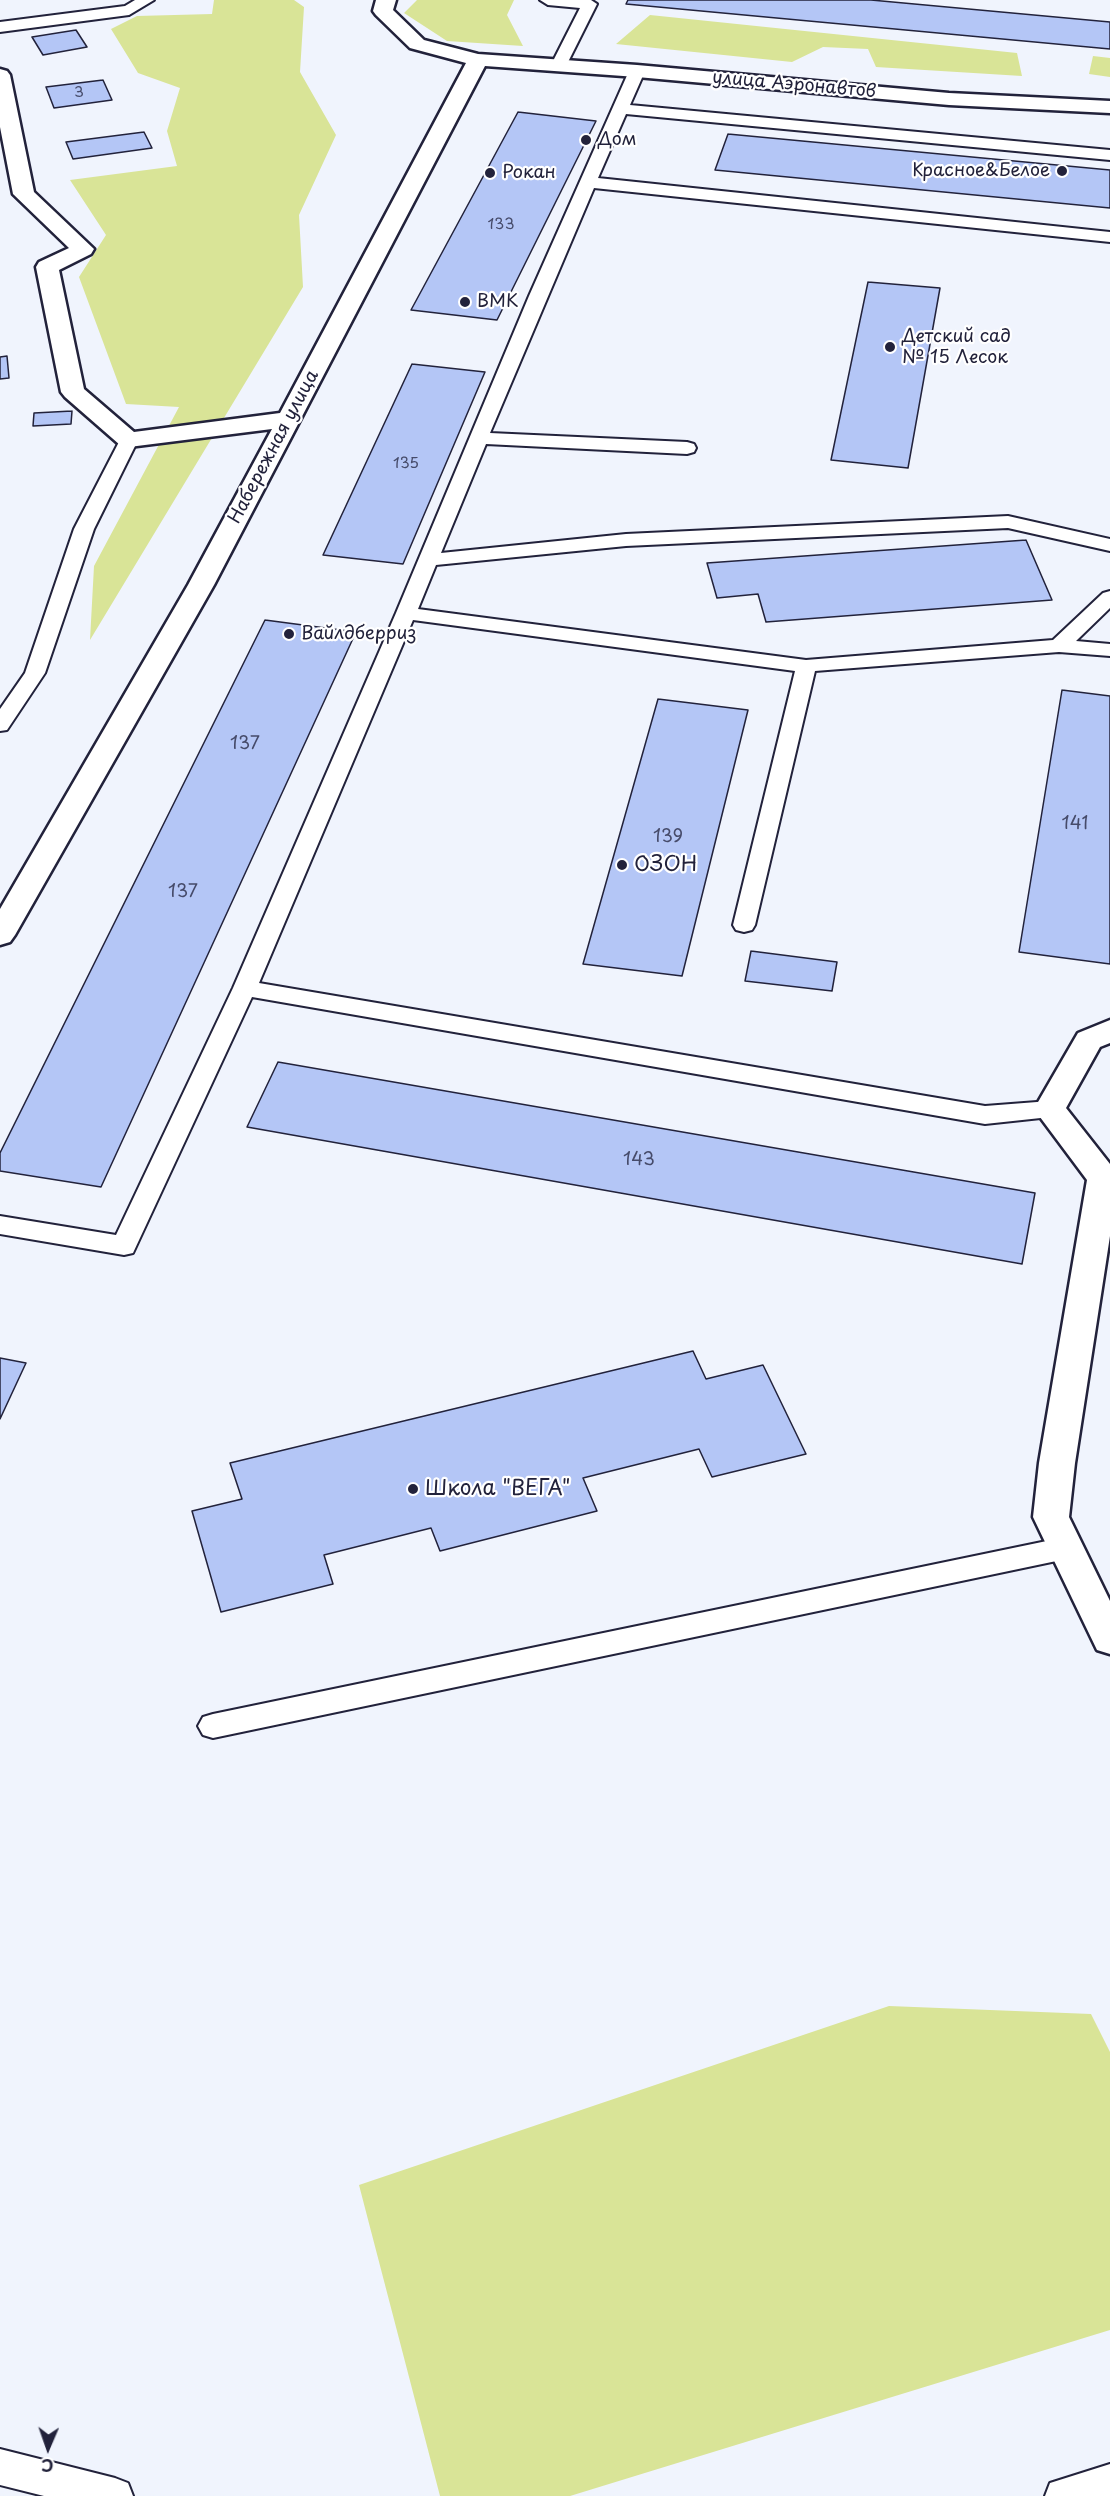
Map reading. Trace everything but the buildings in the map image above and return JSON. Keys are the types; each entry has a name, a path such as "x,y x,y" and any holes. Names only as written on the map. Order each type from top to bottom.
{"street":[{"path":"386,0 383,11 417,44 478,60"},
{"name":"улица Аэронавтов","path":"478,60 637,71 949,99 1110,107"},
{"name":"Набережная улица","path":"0,934 201,585 478,60"},
{"path":"0,75 24,194 83,249 47,267 73,392 129,440 289,419"},
{"path":"1110,1030 1089,1040 1050,1109 1103,1178 1064,1416 1059,1533 1110,1640"}],"lane":[{"path":"0,27 129,10 146,0"},
{"path":"549,0 590,4 559,65"},
{"path":"0,1226 124,1246 245,988 637,71"},
{"path":"620,109 1110,155"},
{"path":"588,182 1110,237"},
{"path":"479,438 687,448"},
{"path":"0,725 35,673 84,529 129,440"},
{"path":"428,560 626,540 1008,522 1110,545"},
{"path":"1059,646 1110,597"},
{"path":"406,613 806,666 1059,646 1110,650"},
{"path":"744,925 806,666"},
{"path":"245,988 985,1115 1050,1109"},
{"path":"213,1726 1059,1533"},
{"path":"0,2467 116,2496"},
{"path":"1062,2496 1110,2482"}],"green space":[{"path":"214,0 294,0 304,7 300,72 336,135 299,215 303,287 90,640 94,566 179,407 126,404 79,277 106,235 70,180 177,166 167,131 180,88 138,73 111,29 137,16 212,14"},
{"path":"417,0 514,0 507,15 523,46 447,41 404,13"},
{"path":"650,15 1017,53 1022,76 876,67 868,49 823,47 792,62 616,44"},
{"path":"1093,56 1110,58 1110,77 1089,74"},
{"path":"889,2006 1091,2014 1110,2052 1110,2330 570,2496 440,2496 359,2185"}],"place":[{"name":"Дом","path":"586,140"},
{"name":"Красное&Белое","path":"1062,171"},
{"name":"Рокан","path":"490,173"},
{"name":"ВМК","path":"465,302"},
{"name":"Детский сад № 15 Лесок","path":"890,347"},
{"name":"Вайлдберриз","path":"289,634"},
{"name":"ОЗОН","path":"622,865"},
{"name":"Школа \"ВЕГА\"","path":"413,1489"}]}
